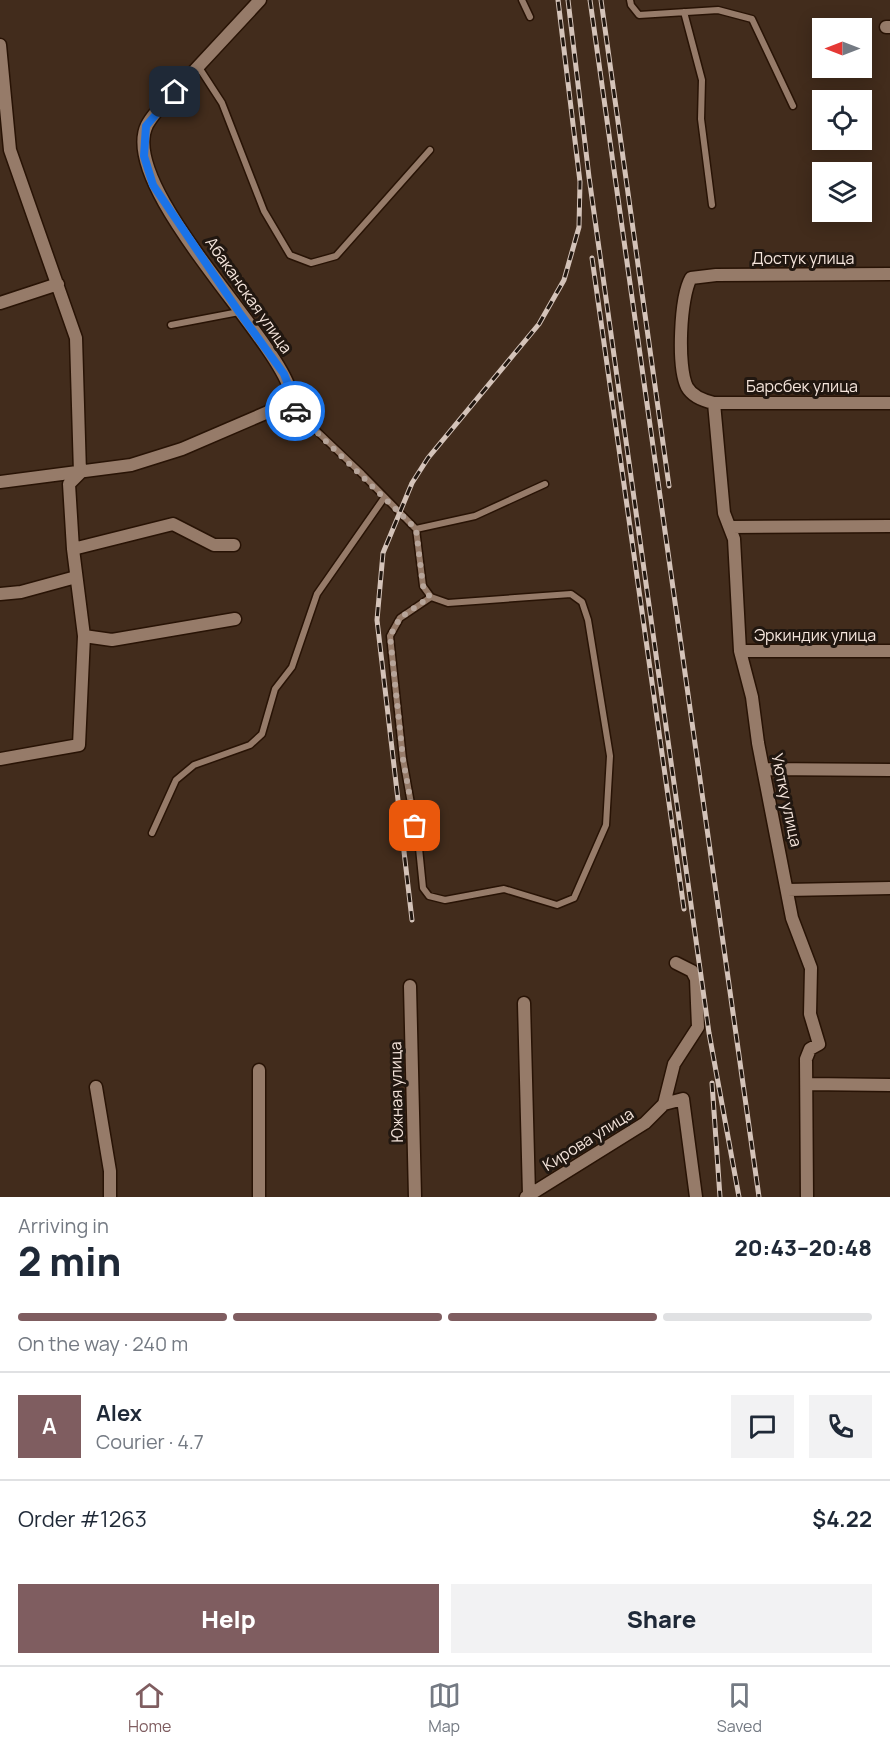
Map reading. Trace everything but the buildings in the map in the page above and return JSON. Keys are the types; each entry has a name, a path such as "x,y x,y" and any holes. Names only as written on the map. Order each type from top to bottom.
{"street":[{"name":"Абаканская улица","path":"260,0 146,126 144,156 153,185 284,374 289,387 283,399"},
{"path":"0,45 5,151 58,284 76,338 80,472 69,484 73,549 84,636 79,745 0,759"},
{"name":"Достук улица","path":"714,403 705,401 688,390 683,374 683,306 685,289 691,278 716,275 890,274"},
{"path":"0,303 58,284"},
{"path":"0,482 131,465 182,449 268,412 283,399"},
{"name":"Барсбек улица","path":"714,403 890,403"},
{"name":"Уютку улица","path":"714,403 724,513 734,539 740,651 752,697 758,742 792,918 811,968 810,1014 819,1044 807,1054 807,1197"},
{"path":"73,549 173,524 214,545 234,545"},
{"path":"730,528 890,526"},
{"path":"0,594 21,592 76,577"},
{"path":"84,636 112,640 235,618"},
{"name":"Эркиндик улица","path":"740,651 890,651"},
{"path":"765,769 890,770"},
{"path":"787,890 890,888"},
{"path":"676,963 692,971 696,979 698,1027 674,1064 664,1104 683,1099 696,1197"},
{"name":"Южная улица","path":"411,986 415,1197"},
{"path":"524,1003 527,1196"},
{"path":"259,1070 259,1197"},
{"path":"808,1084 890,1085"},
{"path":"96,1088 110,1171 111,1197"},
{"name":"Кирова улица","path":"527,1196 645,1123 664,1104"}],"lane":[{"path":"522,0 530,16"},
{"path":"630,0 631,6 639,15 718,10 752,19 793,106"},
{"path":"684,12 702,80 701,119 712,206"},
{"path":"198,66 222,104 264,211 290,255 311,263 336,256 430,150"},
{"path":"171,325 239,312"},
{"path":"283,399 416,529 423,586 430,597 448,603 571,594 582,602 588,620 610,756 606,825 574,898 557,905 504,890 445,900 429,896 423,888 419,848 403,759 390,636 400,618 430,597"},
{"path":"416,529 475,516 545,484"},
{"path":"152,833 176,780 194,765 250,745 262,734 275,689 292,667 317,594 384,498"}],"railway":[{"path":"412,920 377,620 383,553 412,483 428,458 539,324 564,280 579,227 580,182 558,0"},
{"path":"568,0 589,177 709,1033 739,1197"},
{"path":"590,0 759,1197"},
{"path":"601,0 669,486"},
{"path":"592,258 684,909"},
{"path":"712,1083 720,1197"}],"way so far":[{"path":"295,411 363,474 416,529 423,586 430,597 400,618 390,636 403,759 415,826"}],"route":[{"path":"175,92 146,126 144,156 153,185 284,374 289,387 283,399 295,411"}]}
